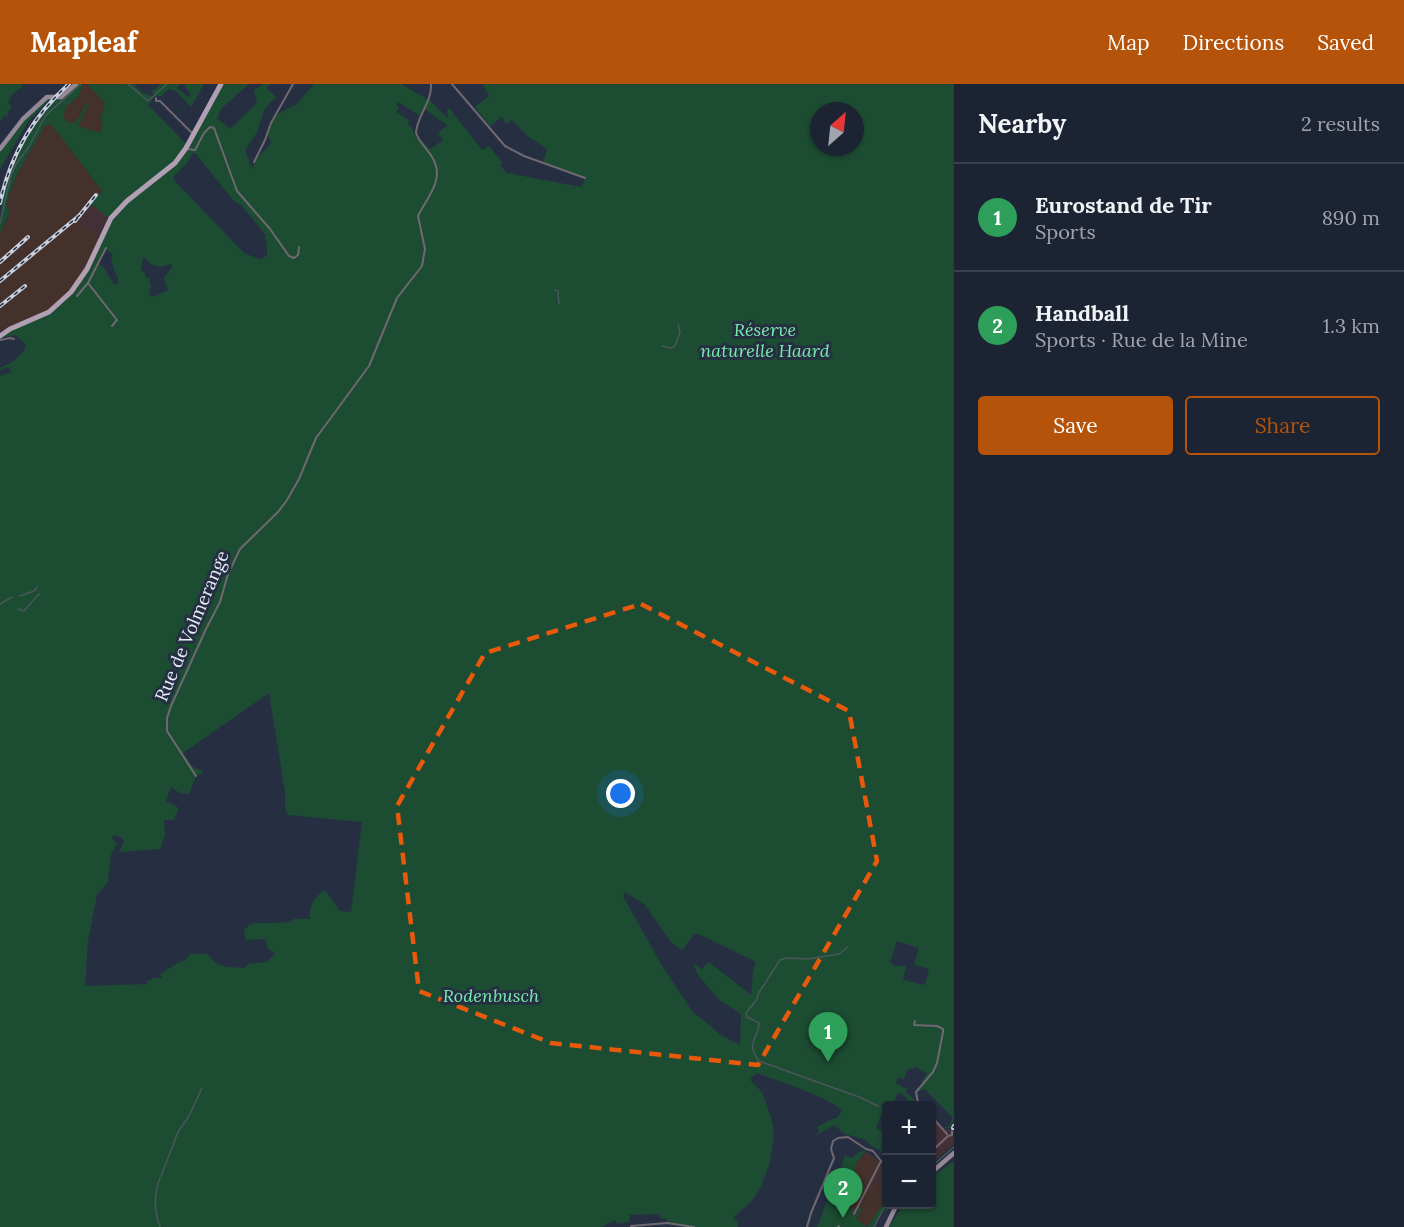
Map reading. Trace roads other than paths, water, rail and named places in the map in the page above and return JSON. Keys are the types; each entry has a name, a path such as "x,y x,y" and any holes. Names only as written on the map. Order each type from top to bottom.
{"main road":[{"path":"0,149 23,119 45,98 51,95 61,97 76,84"},
{"path":"0,338 49,312 78,283 115,212 167,170 186,148 221,84"},
{"path":"936,1169 954,1153"},
{"path":"886,1227 895,1209"}],"street":[{"path":"254,162 271,123 294,84"},
{"name":"Rue de Volmerange","path":"196,776 169,736 166,722 171,706 220,602 228,574 240,549 278,512 287,500 299,479 318,434 369,366 401,291 424,262 425,249 418,216 434,188 437,169 416,133 417,122 429,100 431,84"},
{"path":"452,84 505,146 524,156 585,178"},
{"path":"160,101 193,134"},
{"path":"186,148 195,150 206,131 210,127 214,128 233,184 241,198 262,219 289,256 294,258 298,255 299,247"},
{"path":"77,296 88,283 106,249"},
{"path":"78,283 84,288"},
{"path":"88,283 117,320 112,326"},
{"path":"0,338 14,339"},
{"path":"913,1023 943,1029 937,1063 933,1072 916,1092 918,1101"},
{"path":"936,1122 947,1135 936,1147"},
{"path":"807,1227 834,1158 831,1149 833,1141 838,1138 848,1137 873,1151 882,1161 854,1214"},
{"path":"631,1227 667,1223 694,1227"}],"waterway":[{"path":"0,223 11,175 16,164 28,148 46,115 81,84"},
{"path":"128,84 148,101 167,84"},
{"path":"555,290 558,291 559,304"},
{"path":"662,346 670,348 675,346 680,332 678,325"},
{"path":"20,596 34,591 37,587"},
{"path":"18,609 24,611 37,596"},
{"path":"0,604 12,597"},
{"path":"848,947 839,954 808,959 780,960 746,1013 747,1017 759,1023 753,1042 753,1050 759,1061 878,1106"},
{"path":"161,1176 178,1132 189,1116 202,1088"},
{"path":"936,1163 954,1147"},
{"path":"160,1178 156,1202 160,1227"},
{"path":"874,1227 883,1209"}],"railway":[{"path":"0,203 10,169 25,138 44,109 69,84"},
{"path":"75,221 96,195"},
{"path":"0,281 80,215"},
{"path":"0,262 28,237"},
{"path":"0,306 25,286"}],"place":[{"name":"Eurostand de Tir","path":"828,1062"},
{"name":"Handball","path":"843,1218"}],"park label":[{"name":"Réserve naturelle Haard","path":"765,340"},
{"name":"Rodenbusch","path":"491,996"}]}
